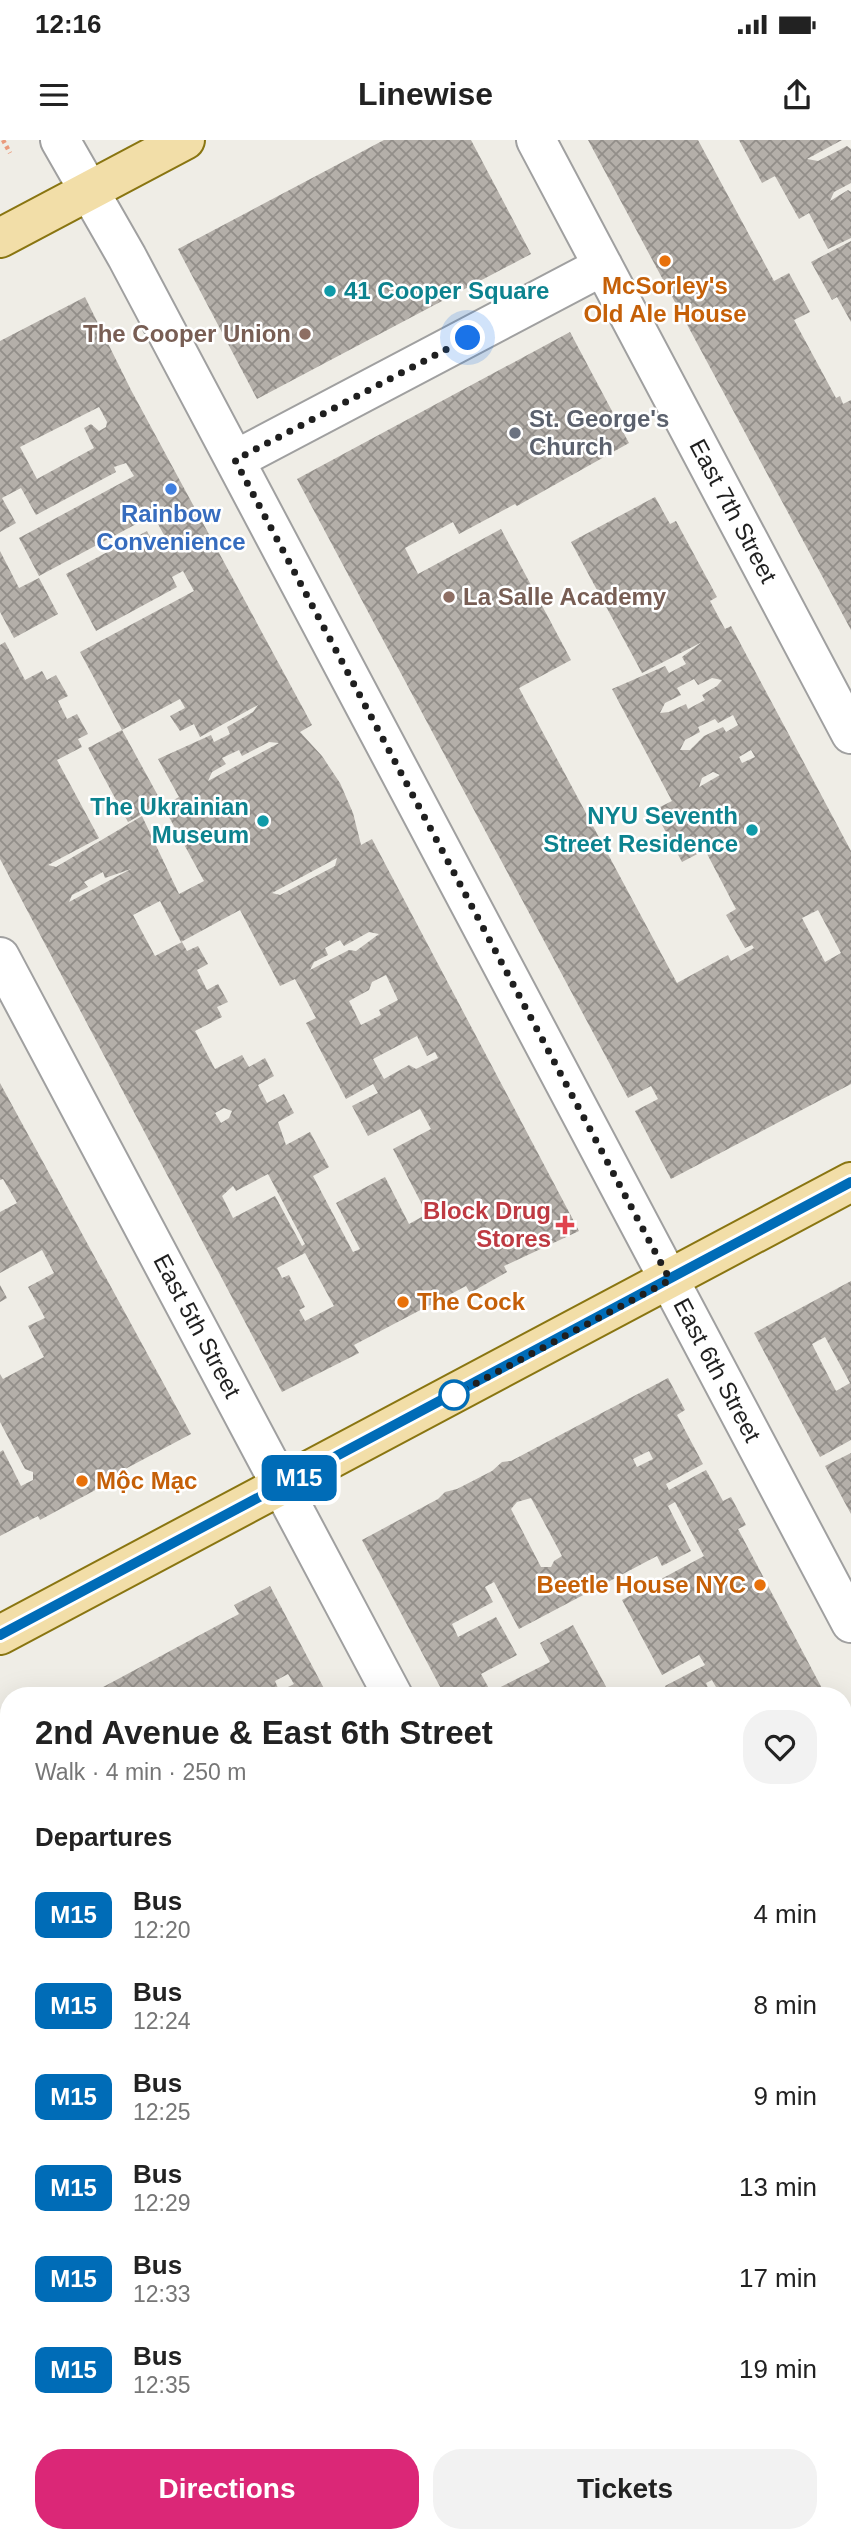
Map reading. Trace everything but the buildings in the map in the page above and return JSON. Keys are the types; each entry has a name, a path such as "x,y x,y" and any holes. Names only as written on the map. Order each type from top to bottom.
{"main road":[{"path":"0,239 185,140"},
{"path":"0,1634 851,1182"}],"street":[{"name":"East 6th Street","path":"60,140 235,460 851,1623"},
{"name":"East 7th Street","path":"536,140 851,734"},
{"path":"235,460 603,266"},
{"name":"East 5th Street","path":"0,957 388,1687"}],"path":[{"path":"3,140 9,153"}],"bus line":[{"name":"M15","path":"0,1635 851,1182"}],"place":[{"name":"McSorley's Old Ale House","path":"665,261"},
{"name":"41 Cooper Square","path":"330,291"},
{"name":"The Cooper Union","path":"305,334"},
{"name":"St. George's Church","path":"515,433"},
{"name":"Rainbow Convenience","path":"171,489"},
{"name":"La Salle Academy","path":"449,597"},
{"name":"The Ukrainian Museum","path":"263,821"},
{"name":"NYU Seventh Street Residence","path":"752,830"},
{"name":"Block Drug Stores","path":"565,1225"},
{"name":"The Cock","path":"403,1302"},
{"name":"Mộc Mạc","path":"82,1481"},
{"name":"Beetle House NYC","path":"760,1585"}],"route":[{"path":"454,1395 670,1280 235,460 468,338"}]}
